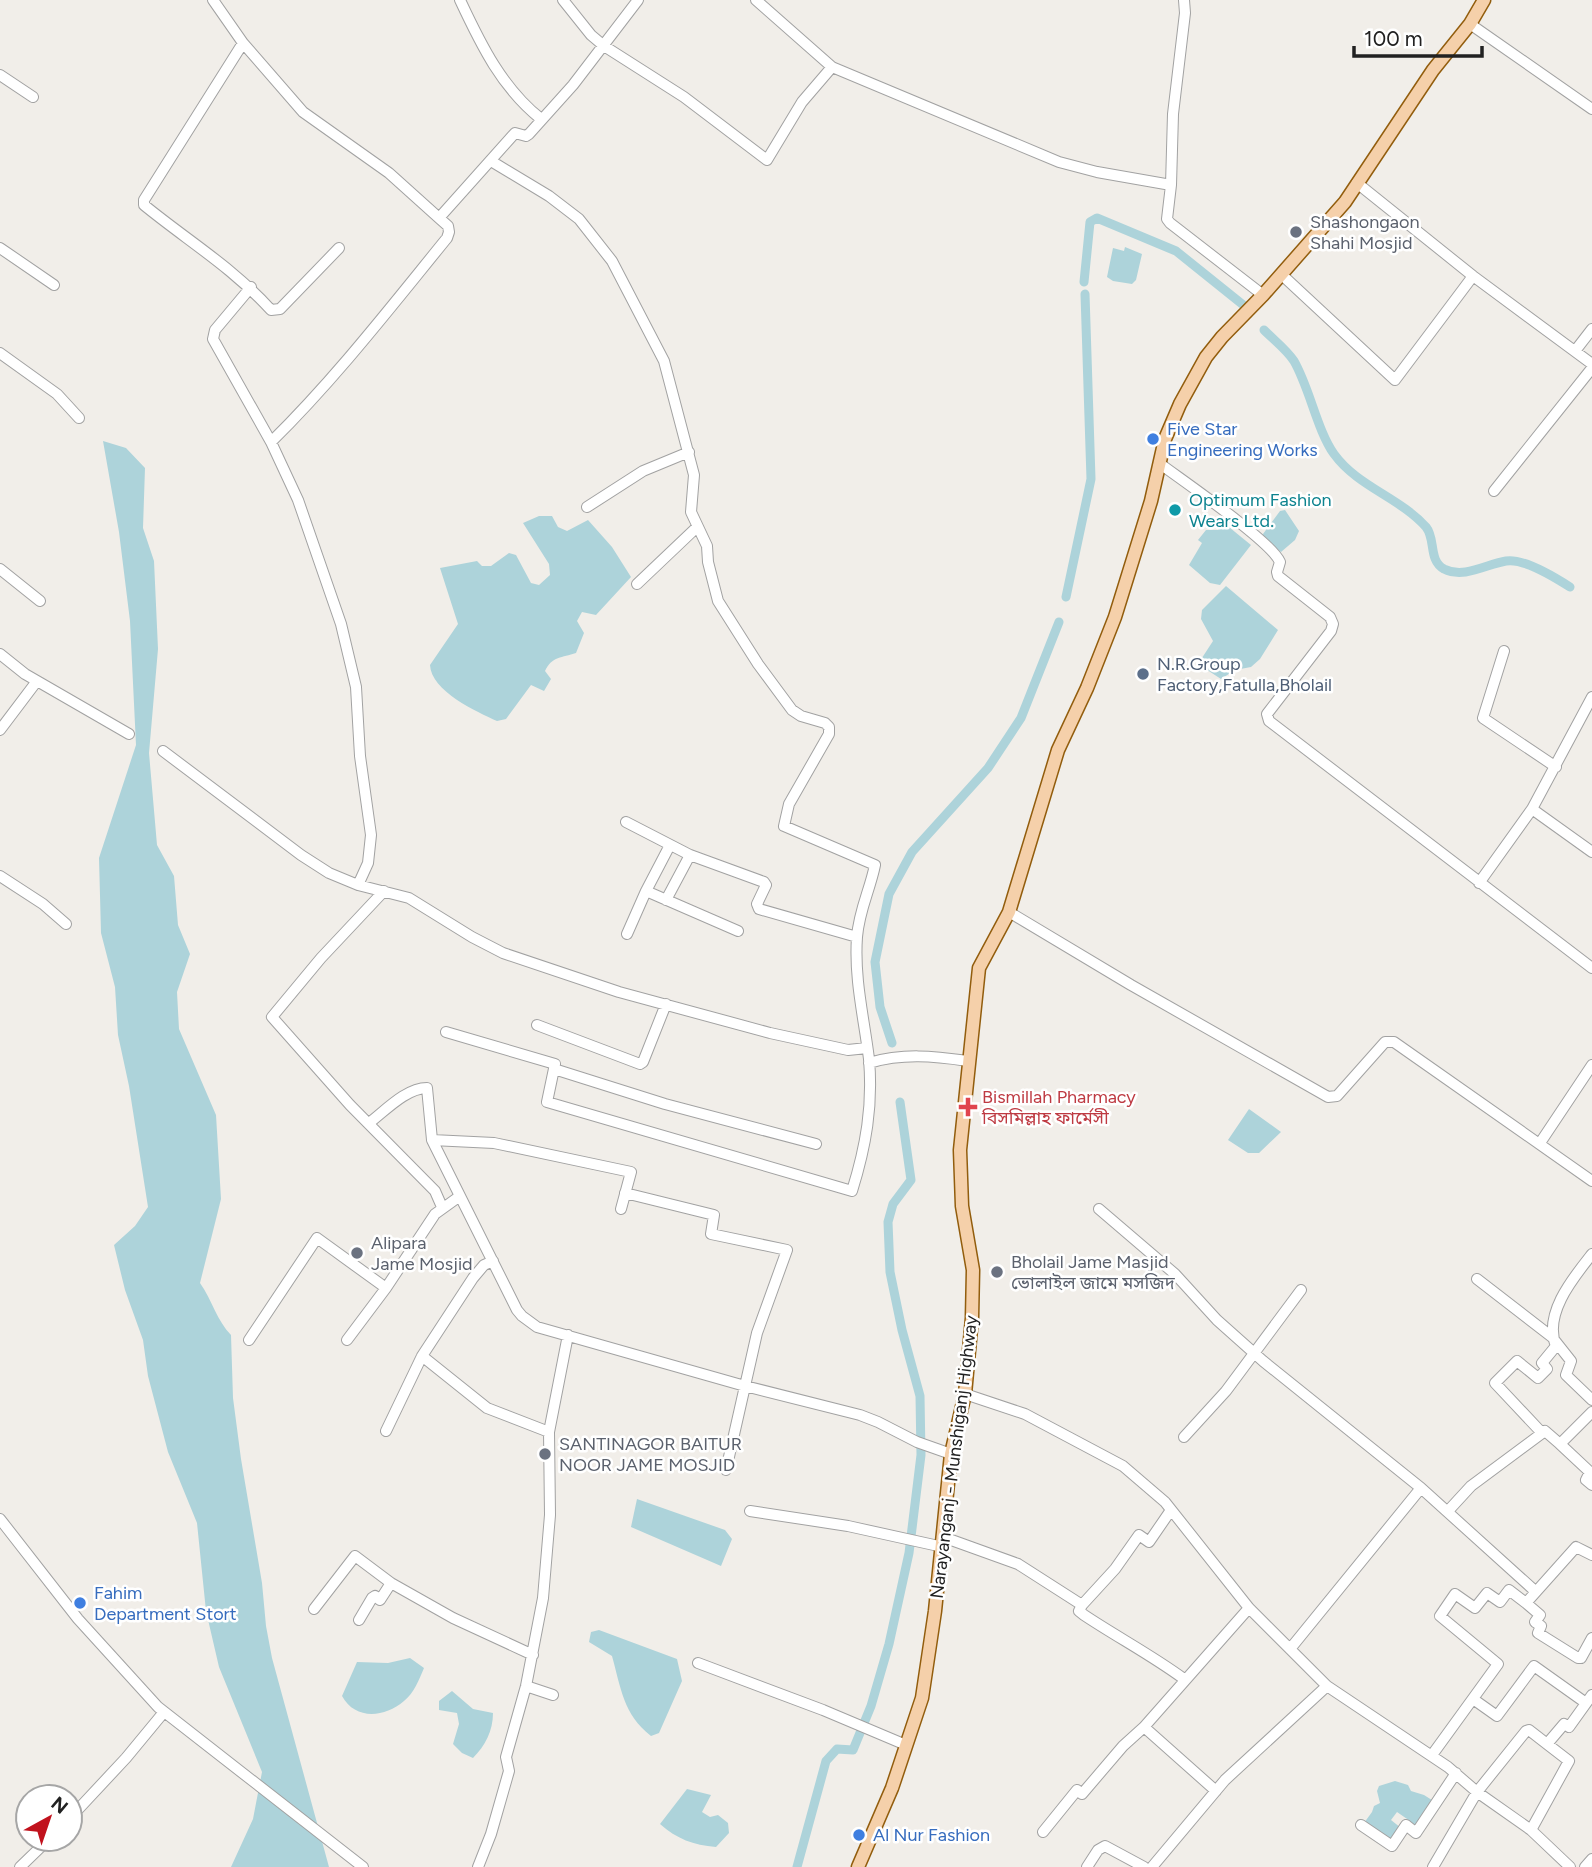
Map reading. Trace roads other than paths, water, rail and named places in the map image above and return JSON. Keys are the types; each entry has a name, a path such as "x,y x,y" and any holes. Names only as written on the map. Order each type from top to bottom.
{"main road":[{"name":"Narayanganj - Munshiganj Highway","path":"859,1867 892,1788 922,1698 943,1542 951,1454 965,1394 973,1270 962,1206 960,1150 979,968 1009,912 1058,750 1087,688 1115,617 1150,501 1165,439 1180,404 1206,357 1325,226 1484,0"}],"street":[{"path":"213,0 243,43 303,112 388,173 448,226 449,232 447,238 347,362 312,402 271,442"},
{"path":"460,0 494,68 521,103 541,119"},
{"path":"563,0 591,36 684,97 767,160 802,102 832,67"},
{"path":"439,218 515,133 526,136 573,85 638,0"},
{"path":"756,0 832,67 1059,162 1097,172 1171,185"},
{"path":"1184,0 1185,13 1173,114 1167,219 1264,295"},
{"path":"1469,24 1592,109"},
{"path":"243,43 144,200 144,205 223,263 271,310 280,309 339,248"},
{"path":"0,75 33,97"},
{"path":"446,1032 555,1064 547,1102 852,1191 866,1146 869,1063 857,987 857,937 862,905 875,865 784,826 789,804 829,734 829,727 792,710 758,664 718,601 706,546 691,512 694,475 664,361 612,261 579,219 550,196 491,161"},
{"path":"1357,183 1473,276 1592,366 1494,491"},
{"path":"0,248 54,285"},
{"path":"1281,274 1395,380 1473,276"},
{"path":"251,288 215,330 213,339 271,442 298,500 341,624 356,687 360,756 371,835 368,863 358,885"},
{"path":"1575,351 1592,329"},
{"path":"0,353 57,394 79,418"},
{"path":"587,507 643,471 689,452"},
{"path":"1159,463 1247,530 1276,556 1280,562 1278,576 1330,617 1333,624 1331,631 1267,714 1269,721 1592,968"},
{"path":"637,584 697,527"},
{"path":"0,569 40,601"},
{"path":"1504,651 1483,718 1556,766"},
{"path":"0,654 37,681 129,734"},
{"path":"0,730 37,681"},
{"path":"1479,883 1532,809 1592,697"},
{"path":"163,751 329,873 358,885 409,898 471,937 503,953 619,992 770,1033 848,1050 867,1048"},
{"path":"1532,809 1592,852"},
{"path":"626,822 690,855 765,883 757,906 759,909 857,937"},
{"path":"627,934 670,845"},
{"path":"666,900 690,855"},
{"path":"0,876 43,904 66,924"},
{"path":"384,891 321,958 272,1017 435,1191 442,1208"},
{"path":"646,891 738,931"},
{"path":"1009,912 1328,1097 1337,1096 1385,1042 1390,1041 1541,1143 1592,1181"},
{"path":"537,1025 640,1064 666,1004"},
{"path":"869,1063 891,1056 923,1055 968,1060"},
{"path":"1541,1143 1592,1065"},
{"path":"555,1069 665,1104 816,1144"},
{"path":"369,1123 419,1088 427,1088 432,1140 522,1317 537,1327 860,1415 917,1442 951,1454"},
{"path":"432,1140 494,1143 631,1172 621,1209"},
{"path":"625,1193 714,1215 711,1234 787,1250 757,1333 726,1470"},
{"path":"347,1340 442,1208 460,1196"},
{"path":"1098,1209 1175,1274 1217,1320 1255,1354 1421,1488 1535,1591"},
{"path":"249,1340 317,1238 386,1288"},
{"path":"1542,1433 1496,1383 1517,1361 1539,1378 1547,1369 1542,1363 1556,1346 1552,1337 1554,1322 1567,1289 1592,1254"},
{"path":"386,1431 422,1356 473,1278 484,1265 493,1261"},
{"path":"1478,1279 1552,1337 1571,1361 1566,1375 1592,1401"},
{"path":"1184,1437 1226,1391 1301,1290"},
{"path":"478,1867 491,1834 509,1771 506,1757 526,1686 543,1598 550,1515 549,1432 568,1335"},
{"path":"422,1356 487,1408 549,1432"},
{"path":"965,1394 1025,1414 1123,1466 1171,1510 1249,1608 1326,1686 1432,1755 1477,1792 1531,1830 1570,1867"},
{"path":"1560,1444 1592,1412"},
{"path":"1448,1511 1471,1486 1547,1431 1591,1473 1586,1480 1592,1485"},
{"path":"1290,1649 1421,1488"},
{"path":"1171,1510 1149,1542 1139,1535 1115,1569 1079,1611 1184,1679"},
{"path":"750,1511 891,1534 915,1541 943,1542 1018,1563 1082,1605"},
{"path":"0,1519 78,1619 164,1712 363,1867"},
{"path":"1525,1603 1576,1547 1592,1555"},
{"path":"314,1609 355,1556 391,1583 453,1618 533,1655"},
{"path":"359,1620 372,1598 374,1596 380,1600 391,1583"},
{"path":"1432,1755 1498,1664 1440,1616 1456,1593 1475,1608 1486,1594 1500,1602 1509,1590 1541,1615 1535,1622 1541,1626 1538,1633 1578,1658 1592,1638"},
{"path":"1043,1832 1077,1790 1082,1794 1249,1608"},
{"path":"698,1663 906,1745"},
{"path":"1473,1699 1497,1716 1534,1666 1589,1699 1569,1727 1564,1724 1547,1744"},
{"path":"526,1686 553,1695"},
{"path":"1152,1867 1216,1791 1326,1686"},
{"path":"84,1803 164,1712"},
{"path":"1144,1727 1216,1791"},
{"path":"1433,1867 1477,1792 1527,1730 1569,1761 1531,1830"},
{"path":"1361,1825 1392,1846 1406,1825 1416,1833 1456,1773"},
{"path":"1087,1867 1098,1850 1105,1846 1144,1867"},
{"path":"20,1867 34,1853"},
{"path":"1585,1867 1592,1856"}],"water":[{"path":"1125,247 1142,254 1136,280 1132,284 1113,281 1107,277 1113,248 1124,251"},
{"path":"103,441 126,448 145,468 143,528 154,561 158,649 149,753 157,845 174,876 178,925 190,954 177,992 179,1029 216,1115 221,1199 200,1283 231,1335 233,1398 262,1583 266,1626 272,1658 329,1867 231,1867 253,1819 262,1772 219,1667 206,1611 197,1523 168,1452 148,1376 143,1340 125,1290 114,1245 135,1226 148,1207 118,1035 115,987 101,933 99,858 136,745 130,621 119,532"},
{"path":"1285,510 1299,531 1295,540 1281,552 1264,539 1263,534 1280,511"},
{"path":"539,516 552,516 558,527 567,531 588,520 612,547 631,577 596,615 582,612 577,621 584,633 576,653 558,658 548,666 545,671 551,679 544,691 531,685 506,719 497,721 446,692 432,675 430,665 458,624 440,568 477,561 482,566 491,566 509,553 516,555 531,583 539,585 550,575 549,564 523,523"},
{"path":"1224,523 1251,545 1220,585 1210,583 1189,565 1202,543 1198,540 1206,530 1218,530"},
{"path":"1226,586 1278,630 1260,659 1251,667 1235,670 1221,679 1198,664 1213,641 1201,619 1202,610"},
{"path":"1249,1109 1281,1132 1259,1153 1248,1153 1228,1140"},
{"path":"637,1499 725,1530 732,1539 721,1566 631,1527"},
{"path":"599,1630 677,1659 682,1681 659,1733 651,1736 634,1719 624,1700 612,1656 589,1642 591,1632"},
{"path":"410,1658 424,1668 411,1694 396,1707 379,1713 362,1713 348,1704 342,1696 357,1662 388,1663"},
{"path":"452,1691 473,1709 493,1713 488,1738 473,1758 462,1753 453,1744 459,1724 457,1713 439,1710 439,1701"},
{"path":"1395,1781 1408,1785 1411,1791 1435,1802 1416,1829 1397,1812 1391,1820 1401,1828 1391,1842 1364,1823 1374,1806 1380,1803 1377,1791 1379,1786"},
{"path":"687,1789 711,1795 702,1812 710,1817 718,1815 728,1823 729,1833 716,1847 686,1840 660,1824"}],"waterway":[{"path":"1084,282 1090,222 1097,218 1176,251 1247,308"},
{"path":"1066,597 1091,479 1085,294"},
{"path":"1264,330 1294,361 1334,454 1355,475 1404,508 1426,527 1439,565 1452,572 1459,572 1513,561 1539,570 1570,587"},
{"path":"892,1043 880,1007 875,962 889,894 912,852 988,768 1021,718 1059,622"},
{"path":"797,1867 826,1761 837,1749 853,1750 871,1706 889,1644 909,1553 921,1455 920,1396 890,1272 888,1222 893,1204 911,1180 900,1102"}],"place":[{"name":"Shashongaon Shahi Mosjid","path":"1296,232"},
{"name":"Five Star Engineering Works","path":"1153,439"},
{"name":"Optimum Fashion Wears Ltd.","path":"1175,510"},
{"name":"N.R.Group Factory,Fatulla,Bholail","path":"1143,674"},
{"name":"Bismillah Pharmacy বিসমিল্লাহ ফার্মেসী","path":"968,1107"},
{"name":"Alipara Jame Mosjid","path":"357,1253"},
{"name":"Bholail Jame Masjid ভোলাইল জামে মসজিদ","path":"997,1272"},
{"name":"SANTINAGOR BAITUR NOOR JAME MOSJID","path":"545,1454"},
{"name":"Fahim Department Stort","path":"80,1603"},
{"name":"Al Nur Fashion","path":"859,1835"}]}
